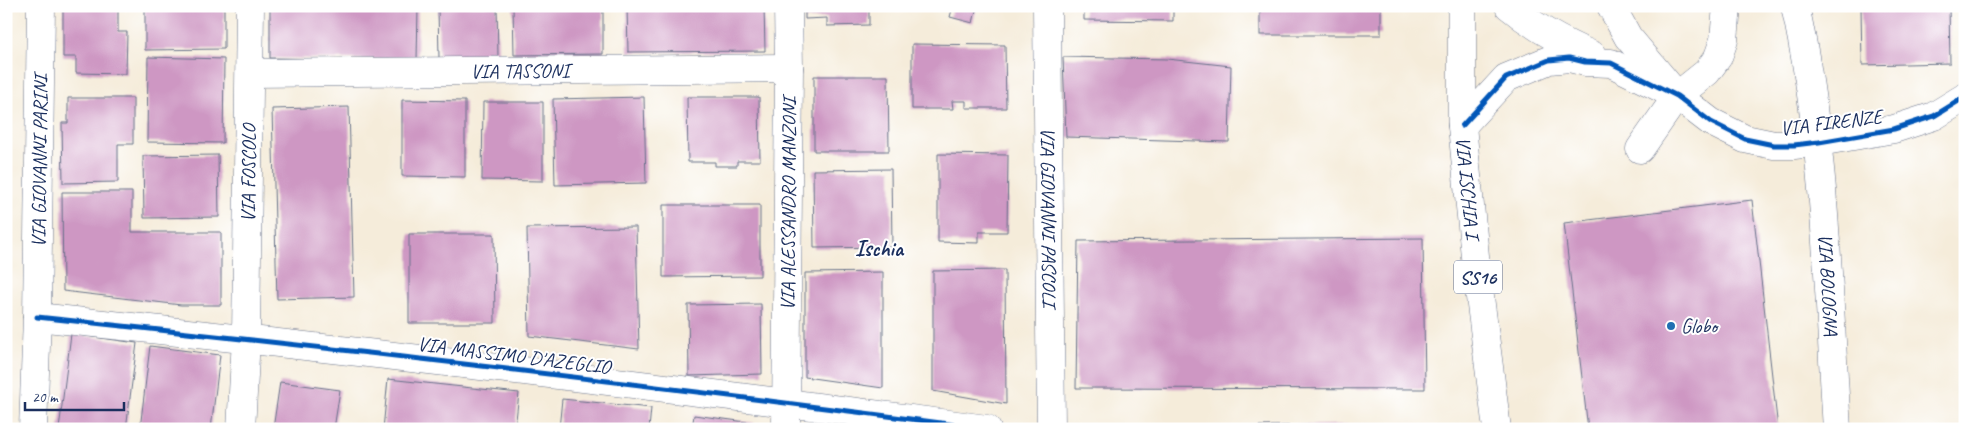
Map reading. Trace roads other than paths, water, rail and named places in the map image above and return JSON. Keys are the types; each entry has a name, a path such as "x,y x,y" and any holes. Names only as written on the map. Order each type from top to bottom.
{"street":[{"name":"VIA GIOVANNI PARINI","path":"33,425 37,317 41,6"},
{"name":"VIA FOSCOLO","path":"241,429 246,339 250,6"},
{"name":"VIA ALESSANDRO MANZONI","path":"786,429 790,68 788,6"},
{"name":"VIA GIOVANNI PASCOLI","path":"1047,6 1051,429"},
{"name":"VIA ISCHIA I","path":"1462,6 1462,126 1476,266 1497,429"},
{"path":"1510,6 1539,29 1570,47 1611,63 1677,96"},
{"path":"1611,6 1628,37 1677,96"},
{"path":"1640,149 1677,96 1707,72 1718,57 1724,40 1727,6"},
{"name":"VIA BOLOGNA","path":"1795,6 1806,56 1819,142 1837,429"},
{"path":"1462,126 1506,78 1528,68 1549,60 1569,58 1585,62 1611,63"},
{"name":"VIA TASSONI","path":"250,74 790,68"},
{"name":"VIA FIRENZE","path":"1677,96 1711,122 1745,139 1774,145 1794,145 1872,134 1917,123 1953,106 1965,97"},
{"name":"VIA MASSIMO D'AZEGLIO","path":"37,317 246,339 785,402 987,429"}],"place":[{"name":"Globo","path":"1671,326"}],"district":[{"name":"Ischia","path":"879,248"}]}
